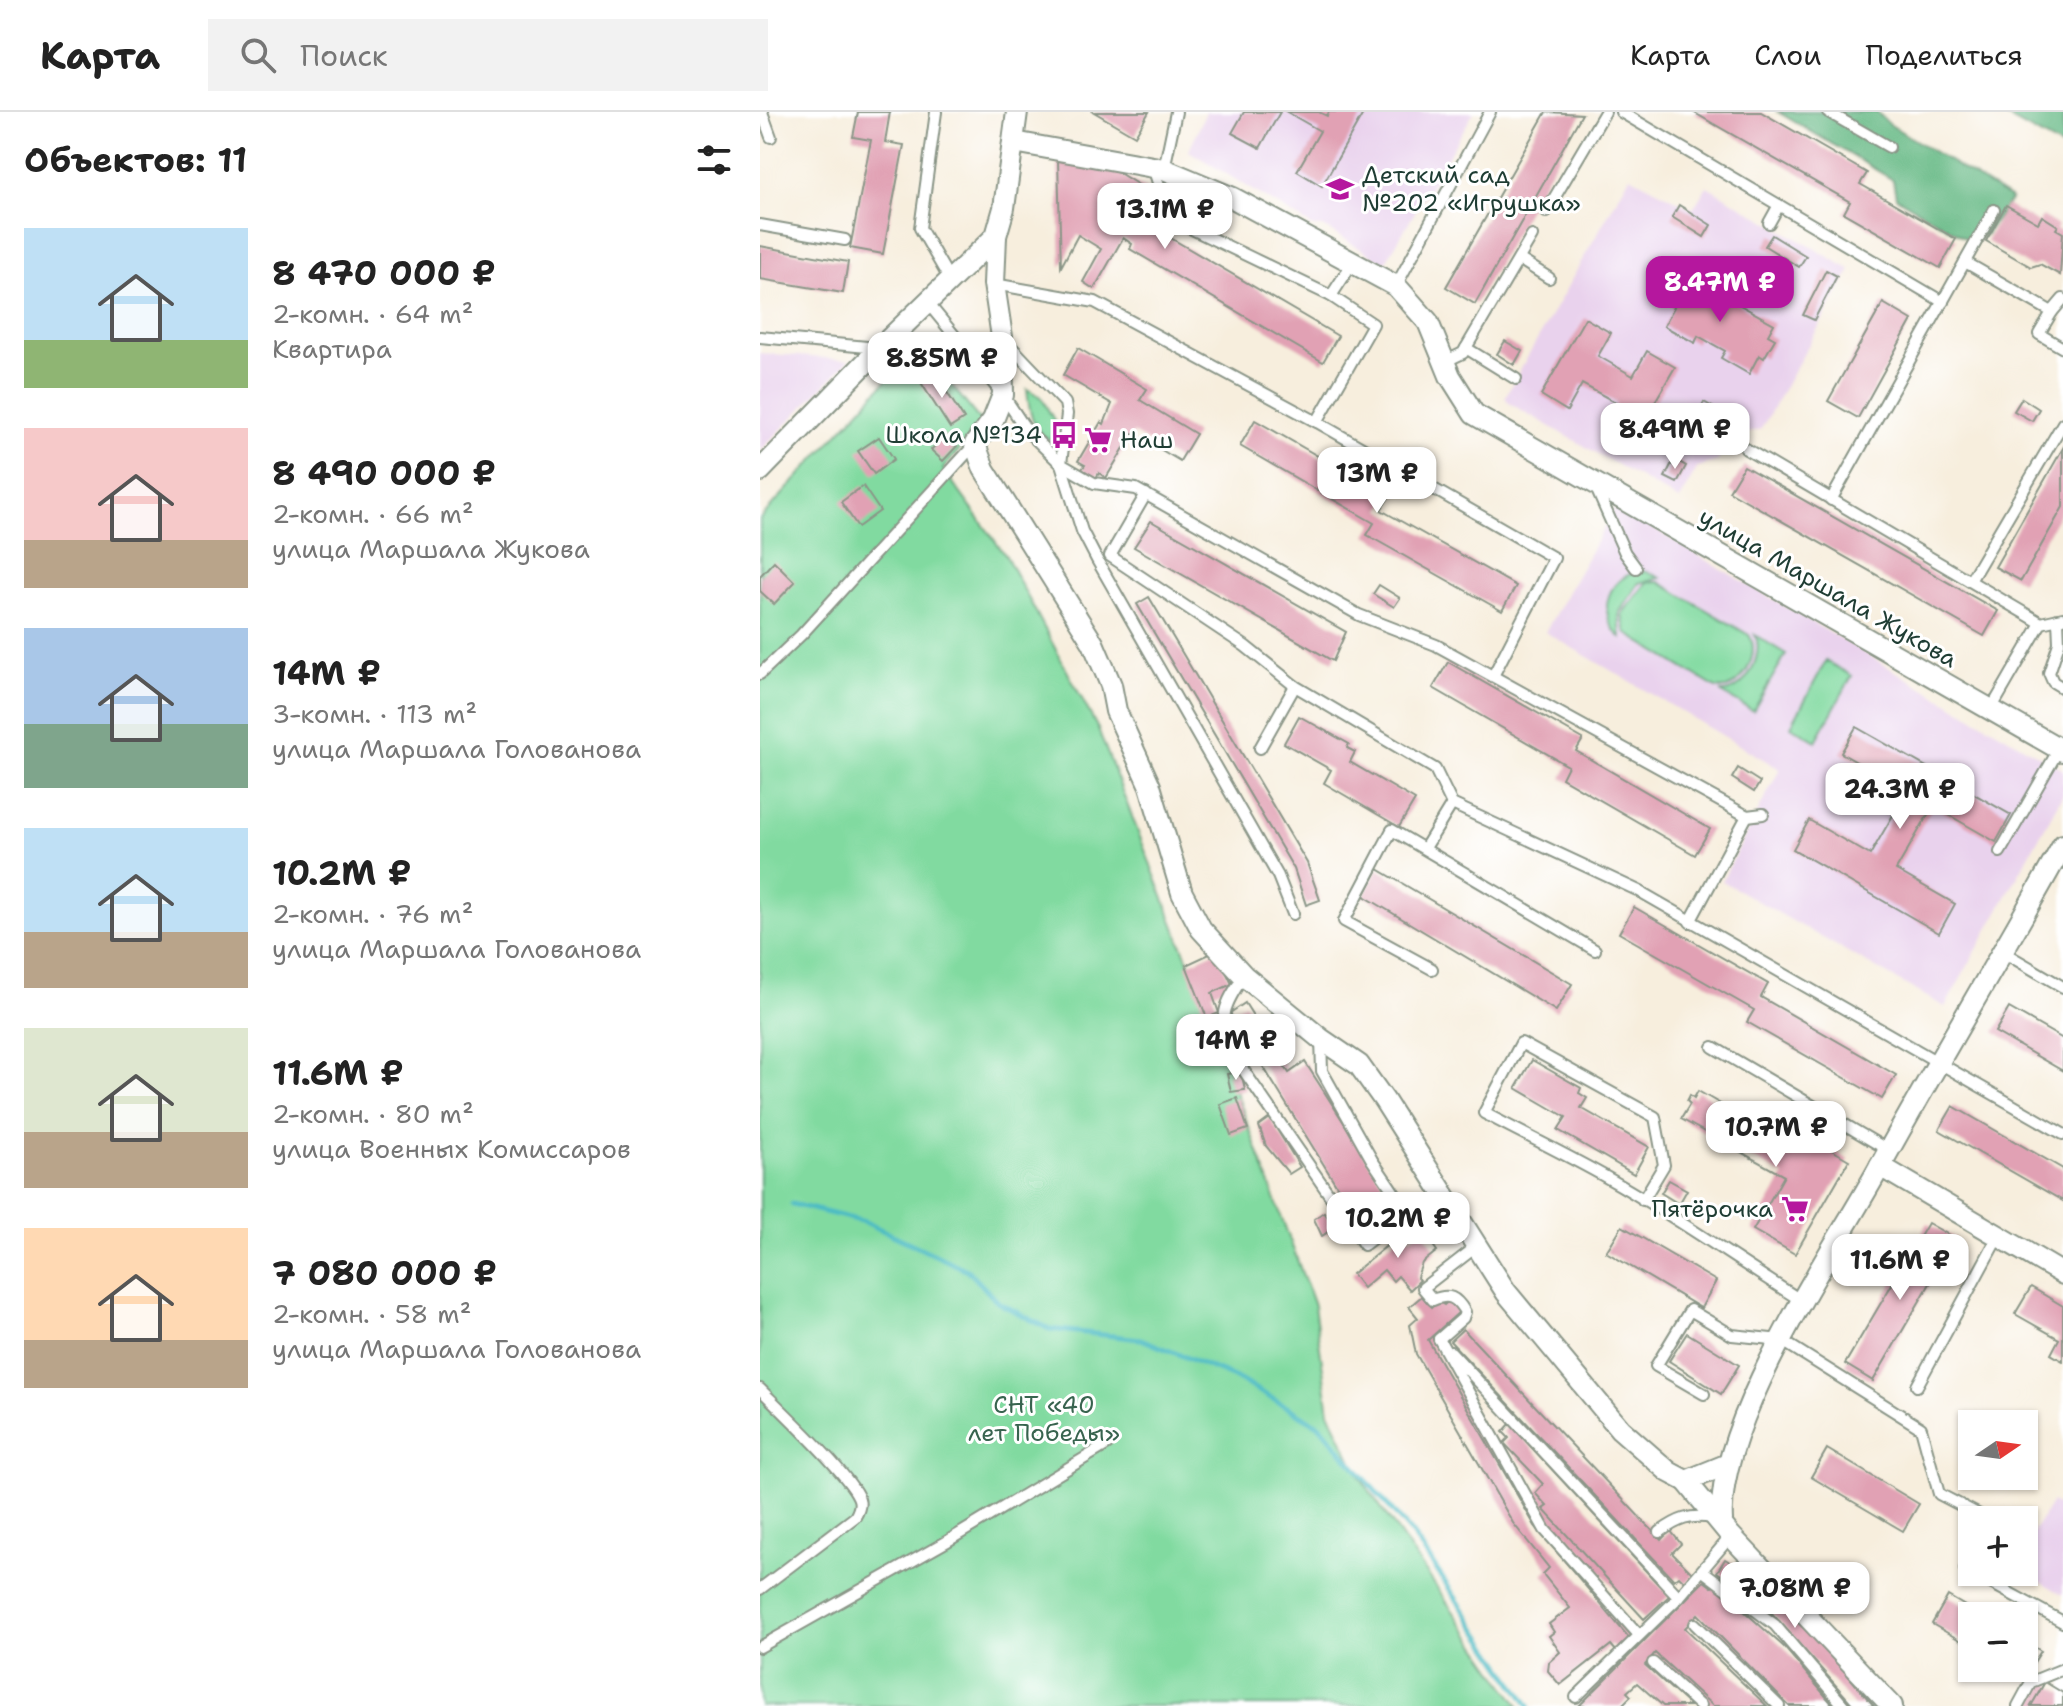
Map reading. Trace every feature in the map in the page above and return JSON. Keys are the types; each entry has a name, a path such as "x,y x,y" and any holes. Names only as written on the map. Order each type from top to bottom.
{"street":[{"path":"1017,112 996,236 994,284 1002,337 1003,395 993,420 975,444 984,469 1093,643 1111,685 1116,711 1150,786 1182,893 1201,929 1244,976 1321,1039 1359,1065 1506,1292 1620,1429 1669,1472 1686,1481 1892,1706"},
{"name":"улица Маршала Жукова","path":"1014,142 1158,168 1233,198 1396,286 1428,322 1444,362 1474,414 2061,750"},
{"path":"760,471 880,348 996,236"},
{"path":"1726,1528 1720,1497 1728,1464 1781,1340 2061,851"},
{"path":"1884,1158 2063,1274"},
{"path":"1686,1481 1728,1464"}],"lane":[{"path":"762,112 771,137"},
{"path":"936,112 920,228 950,280"},
{"path":"1176,112 1158,168 1169,218 1331,296 1373,324 1317,422"},
{"path":"1396,286 1490,112"},
{"path":"1546,212 1605,112"},
{"path":"1621,112 1943,302"},
{"path":"1828,112 1889,147"},
{"path":"1769,223 1779,205"},
{"path":"1831,500 1994,210"},
{"path":"760,225 845,240"},
{"path":"1444,362 1466,348 1532,236"},
{"path":"1519,259 1549,278"},
{"path":"1965,262 2052,312"},
{"path":"1331,296 1346,273"},
{"path":"994,284 1095,302 1317,422 1554,558 1493,676"},
{"path":"2063,299 2039,334 2063,348"},
{"path":"927,302 1003,395 1027,431 1061,464 1094,483 1127,487 1146,494 1359,615 1436,645 1747,816 1763,814"},
{"path":"760,337 880,348"},
{"path":"1002,337 1065,403 1067,414 1061,464 1082,531 1278,876 1293,914"},
{"path":"1466,348 1516,379"},
{"path":"1970,581 2063,423"},
{"path":"760,674 801,635 975,444"},
{"path":"1746,449 2041,623"},
{"path":"1593,483 1625,553 1636,568"},
{"path":"1146,494 1110,556 1245,646 1295,686 1435,769 1452,804 1639,891 2063,1134"},
{"path":"1990,711 2041,623 2060,618 2059,643 2049,673 2053,682 2063,688"},
{"path":"1260,748 1295,686"},
{"path":"2000,852 2061,750"},
{"path":"1425,848 1452,804"},
{"path":"1690,922 1747,816"},
{"path":"1432,969 1344,921 1392,830 1595,950"},
{"path":"2003,952 2063,987"},
{"path":"1244,976 1224,1008 1224,1032 1231,1052 1364,1245 1398,1219"},
{"path":"1321,1039 1322,1071 1397,1197"},
{"path":"1643,1200 1664,1165 1655,1117 1521,1043 1484,1113 1643,1200 1802,1301"},
{"path":"1713,1047 1884,1158"},
{"path":"1917,1386 1999,1235"},
{"path":"1439,1339 1463,1318 1465,1312 1454,1298 1447,1296 1433,1300 1423,1288 1477,1246"},
{"path":"1704,1394 1656,1366 1690,1310 1732,1335 1781,1340 1921,1428 1939,1494 1962,1506"},
{"path":"1439,1339 1679,1597"},
{"path":"1439,1339 1545,1530 1639,1635"},
{"path":"760,1389 826,1457 859,1498 859,1508 855,1517 760,1589"},
{"path":"760,1647 946,1542 1108,1444"},
{"path":"1576,1697 1703,1571 1726,1528 1695,1515 1678,1519 1660,1532"},
{"path":"1703,1571 1775,1625 1844,1706"},
{"path":"1996,1586 2063,1622"},
{"path":"1695,1624 1779,1706"},
{"path":"1653,1663 1700,1706"},
{"path":"2018,1706 2031,1682 2063,1669"}],"shaded area":[{"name":"Детский сад №202 «Игрушка»","path":"1206,112 1474,112 1385,263 1323,227 1313,227 1189,151"},
{"path":"1630,176 1693,209 1707,186 1851,270 1761,429 1727,440 1718,461 1698,467 1679,500 1509,403 1505,397"},
{"path":"760,353 849,360 760,451"},
{"path":"1616,507 2063,770 2063,794 1945,1007 1722,881 1780,769 1545,632"},
{"path":"2052,1502 2063,1509 2063,1595 2038,1580 2038,1524"}],"green space":[{"path":"1778,112 1877,112 1889,124 2011,199 1985,235 1965,238 1896,197 1893,180"},
{"path":"1998,112 2063,112 2063,148"},
{"name":"СНТ «40 лет Победы»","path":"919,345 982,423 943,469 1006,556 1098,729 1192,971 1314,1306 1329,1412 1358,1474 1519,1706 760,1706 760,519"},
{"path":"1027,389 1041,397 1055,422 1050,440 1035,425"},
{"path":"1646,571 1660,578 1639,583 1619,613 1621,638 1608,617 1609,596 1622,578"},
{"path":"1647,582 1659,582 1749,635 1753,652 1751,662 1740,679 1725,688 1716,688 1626,633 1622,614"},
{"path":"1755,635 1786,654 1753,711 1720,692 1737,687 1750,672 1757,653"},
{"path":"1826,661 1852,676 1816,741 1791,726"}],"building":[{"path":"858,112 890,112 885,142 904,145 883,254 850,248 871,140 853,137"},
{"path":"1094,112 1149,112 1135,136"},
{"path":"1244,112 1280,112 1260,148 1232,133"},
{"path":"1287,112 1319,112 1327,116 1329,112 1364,112 1322,186 1297,171 1320,131"},
{"path":"1546,112 1582,114 1475,304 1446,287"},
{"path":"1693,112 1761,112 1867,173 1860,184 1956,239 1940,268 1844,213 1850,202"},
{"path":"1058,160 1103,163 1150,192 1131,225 1141,230 1145,223 1338,336 1323,362 1130,249 1132,244 1123,238 1094,289 1083,282 1101,249 1078,235 1061,267"},
{"path":"1679,205 1711,225 1704,237 1672,217"},
{"path":"2006,205 2038,223 2042,216 2058,226 2056,229 2063,233 2060,275 2040,264 2031,267 1986,241"},
{"path":"1772,235 1806,256 1799,267 1765,246"},
{"path":"760,246 848,262 843,293 760,279"},
{"path":"1826,270 1837,276 1814,320 1803,315"},
{"path":"1691,278 1774,324 1768,335 1775,339 1764,358 1759,355 1749,374 1721,358 1725,351 1698,336 1695,343 1664,326 1674,307 1666,303 1678,282 1687,287"},
{"path":"1883,303 1912,320 1858,418 1828,401"},
{"path":"1585,318 1611,333 1598,356 1633,376 1647,351 1675,367 1630,445 1602,429 1617,403 1582,384 1567,411 1541,395"},
{"path":"1505,341 1522,351 1514,365 1497,354"},
{"path":"1078,348 1147,389 1140,400 1196,434 1180,461 1133,433 1106,478 1099,473 1096,478 1082,469 1085,465 1078,461 1101,422 1104,424 1112,404 1063,375"},
{"path":"934,372 964,419 950,428 920,381"},
{"path":"2022,398 2039,409 2032,421 2014,411"},
{"path":"1704,402 1716,409 1696,444 1685,438"},
{"path":"1255,420 1389,497 1381,510 1516,586 1502,611 1367,535 1374,523 1240,446"},
{"path":"944,435 957,446 943,461 931,450"},
{"path":"879,437 894,459 874,474 858,451"},
{"path":"2063,448 2063,507 2021,581 1995,567"},
{"path":"1674,459 1686,466 1677,483 1665,477"},
{"path":"1744,466 1998,611 1984,636 1729,491"},
{"path":"863,486 880,511 858,527 841,502"},
{"path":"1151,521 1346,632 1333,661 1134,547"},
{"path":"774,561 795,582 774,604 760,591 760,576"},
{"path":"1379,585 1400,598 1394,607 1373,594"},
{"path":"1149,597 1307,863 1320,900 1306,905 1294,869 1137,604"},
{"path":"1448,662 1583,739 1576,751 1710,829 1695,855 1562,778 1568,766 1433,688"},
{"path":"1299,716 1349,744 1347,748 1355,752 1350,762 1415,800 1399,827 1324,783 1331,770 1284,743"},
{"path":"1856,727 2011,815 1996,842 1933,806 1896,870 1955,904 1939,933 1793,849 1809,820 1870,855 1907,791 1841,753"},
{"path":"1738,768 1760,782 1754,792 1732,778"},
{"path":"1378,869 1572,984 1556,1011 1364,896"},
{"path":"1634,907 1768,984 1761,997 1896,1075 1882,1099 1747,1022 1754,1010 1619,933"},
{"path":"1216,951 1232,984 1212,993 1219,1013 1207,1018 1186,965"},
{"path":"1245,1003 1289,1073 1305,1062 1400,1210 1366,1233 1230,1013"},
{"path":"2009,1008 2063,1039 2063,1071 1995,1032"},
{"path":"1532,1060 1581,1088 1579,1093 1587,1098 1581,1108 1649,1147 1634,1174 1558,1130 1566,1117 1516,1088"},
{"path":"1241,1071 1245,1090 1231,1092 1227,1074"},
{"path":"1698,1091 1798,1149 1806,1135 1849,1160 1795,1254 1753,1230 1784,1176 1681,1119 1690,1104 1687,1101 1690,1095 1694,1098"},
{"path":"1237,1098 1248,1129 1231,1135 1220,1104"},
{"path":"1953,1106 2063,1169 2063,1201 1939,1130"},
{"path":"1270,1118 1300,1167 1289,1174 1266,1146 1259,1126"},
{"path":"1669,1180 1687,1190 1679,1204 1661,1193"},
{"path":"1324,1212 1335,1227 1322,1236 1314,1219"},
{"path":"1928,1223 1956,1239 1873,1381 1845,1364"},
{"path":"1622,1226 1716,1281 1701,1308 1606,1252"},
{"path":"1422,1230 1437,1251 1422,1263 1417,1277 1420,1280 1410,1290 1398,1276 1393,1281 1384,1270 1363,1288 1352,1274 1405,1231 1410,1238"},
{"path":"2031,1287 2063,1306 2063,1361 2051,1354 2059,1339 2015,1314"},
{"path":"1422,1296 1432,1307 1438,1301 1444,1305 1450,1300 1459,1312 1428,1340 1535,1526 1630,1639 1616,1651 1611,1645 1560,1685 1548,1671 1549,1662 1560,1652 1549,1636 1554,1632 1549,1624 1570,1608 1543,1574 1549,1568 1513,1523 1416,1354 1410,1325 1418,1318 1409,1307"},
{"path":"1463,1329 1661,1540 1670,1530 1681,1544 1672,1553 1694,1575 1686,1583 1679,1576 1674,1580 1450,1341"},
{"path":"1687,1333 1739,1365 1721,1394 1669,1361"},
{"path":"1510,1424 1669,1596 1644,1619 1543,1509 1547,1506 1535,1493 1543,1484 1504,1443 1509,1438 1503,1432"},
{"path":"1827,1449 1919,1504 1903,1531 1811,1477"},
{"path":"1725,1559 1773,1587 1874,1706 1854,1706 1763,1603 1717,1572"},
{"path":"1704,1581 1712,1587 1715,1585 1784,1647 1834,1706 1789,1706 1698,1614 1685,1628 1767,1706 1713,1706 1655,1653 1645,1665 1690,1706 1663,1706 1637,1683 1627,1692 1631,1696 1621,1706 1579,1706"},
{"path":"1948,1596 1958,1602 1958,1639 1932,1624"},
{"path":"2045,1682 2063,1693 2063,1706 2031,1706"}],"waterway":[{"path":"792,1204 865,1222 967,1270 999,1303 1049,1329 1141,1339 1234,1377 1320,1426 1413,1535 1529,1706"}],"place":[{"name":"Детский сад №202 «Игрушка»","path":"1340,189"},
{"name":"Школа №134","path":"1064,435"},
{"name":"Наш","path":"1098,440"},
{"name":"Пятёрочка","path":"1795,1209"}]}
